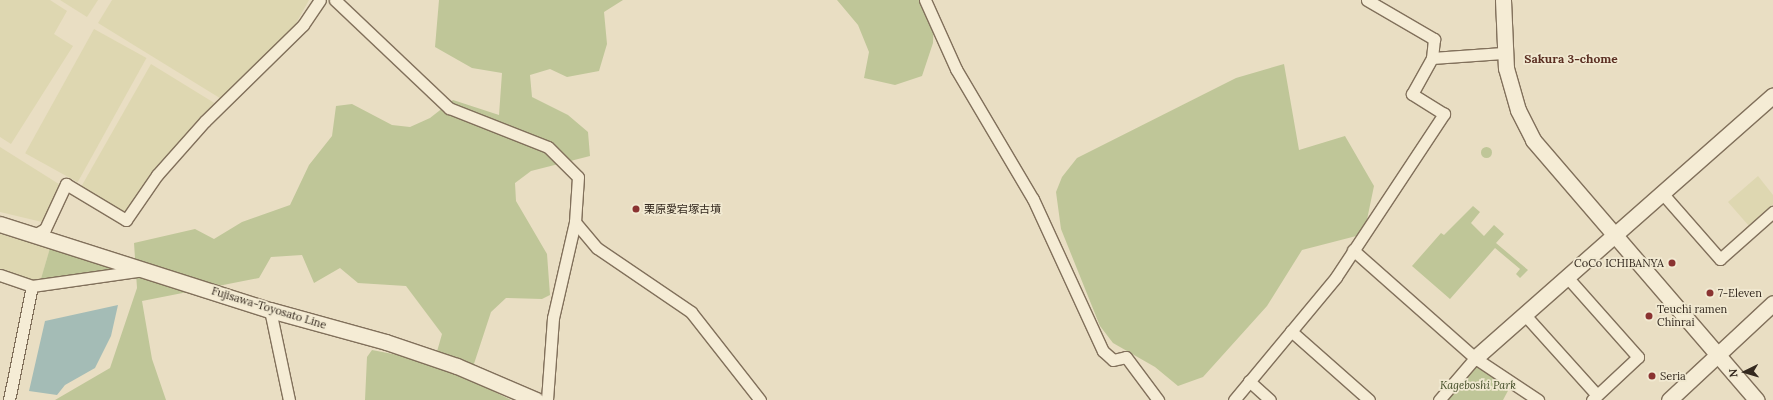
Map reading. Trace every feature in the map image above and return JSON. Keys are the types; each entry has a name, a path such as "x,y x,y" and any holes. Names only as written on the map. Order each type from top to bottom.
{"street":[{"path":"36,234 45,229 66,184 126,220 157,175 205,121 303,25 320,0"},
{"path":"335,0 449,108 548,147 578,177 575,222 553,318 547,400"},
{"path":"925,0 956,69 1034,199 1103,351 1113,360 1126,357 1158,400"},
{"path":"1234,400 1330,285 1444,114 1412,94 1432,58 1434,39 1367,0"},
{"path":"1503,0 1503,53 1514,98 1534,140 1757,400"},
{"path":"1432,58 1503,53"},
{"path":"1439,400 1475,358 1773,96"},
{"path":"1662,193 1720,259 1773,212"},
{"path":"575,222 597,248 691,312 760,400"},
{"name":"Fujisawa-Toyosato Line","path":"0,224 147,269 270,310 457,366 536,400"},
{"path":"1353,250 1475,358 1538,400"},
{"path":"0,274 32,286 147,269"},
{"path":"1524,314 1594,398 1638,357 1567,277"},
{"path":"9,400 32,286"},
{"path":"1669,400 1773,303"},
{"path":"270,310 289,400"},
{"path":"1291,331 1369,400"},
{"path":"1249,381 1270,400"}],"shaded area":[{"path":"0,0 50,0 67,11 54,34 73,46 11,144 0,137"},
{"path":"60,0 98,0 87,17"},
{"path":"112,0 309,0 294,27 223,100 98,23"},
{"path":"94,29 146,58 78,182 25,153"},
{"path":"151,64 216,104 124,213 81,187"},
{"path":"0,147 62,186 42,222 0,212"},
{"path":"1758,176 1773,195 1773,204 1749,226 1728,202"},
{"path":"0,234 50,248 40,282 0,272"}],"green space":[{"path":"439,0 623,0 604,12 607,44 599,71 567,77 550,69 530,75 532,97 568,115 588,132 590,156 531,171 515,183 516,201 547,254 550,295 542,299 506,298 491,312 469,379 511,400 365,400 367,357 372,350 434,362 442,334 406,286 358,283 340,268 314,283 302,255 271,257 259,278 142,301 152,359 166,400 55,400 110,368 137,288 134,243 195,229 214,239 242,222 290,205 309,165 332,136 336,106 352,104 392,125 410,127 430,118 453,100 499,115 502,73 472,68 435,47"},
{"path":"837,0 921,0 934,12 933,43 922,76 895,85 864,78 869,52 858,25"},
{"path":"1284,64 1299,150 1345,136 1374,186 1364,234 1302,250 1267,306 1203,377 1178,386 1155,367 1113,343 1100,326 1061,229 1056,192 1062,177 1077,158 1236,78"},
{"path":"1486,146 1490,148 1492,152 1490,156 1486,158 1482,156 1480,152 1482,148"},
{"path":"1473,206 1480,212 1471,223 1484,236 1494,225 1504,234 1496,243 1528,270 1520,278 1516,274 1520,269 1495,248 1450,299 1412,266 1441,233 1444,235"},
{"path":"50,248 106,262 120,268 40,282"},
{"name":"Kageboshi Park","path":"1476,365 1510,387 1503,400 1447,400"}],"water":[{"path":"118,305 111,336 95,368 65,385 57,395 29,391 45,321"}],"place":[{"name":"栗原愛宕塚古墳","path":"636,209"},
{"name":"CoCo ICHIBANYA","path":"1672,263"},
{"name":"7-Eleven","path":"1710,293"},
{"name":"Teuchi ramen Chinrai","path":"1649,316"},
{"name":"Seria","path":"1652,376"}],"district":[{"name":"Sakura 3-chome","path":"1571,59"}]}
